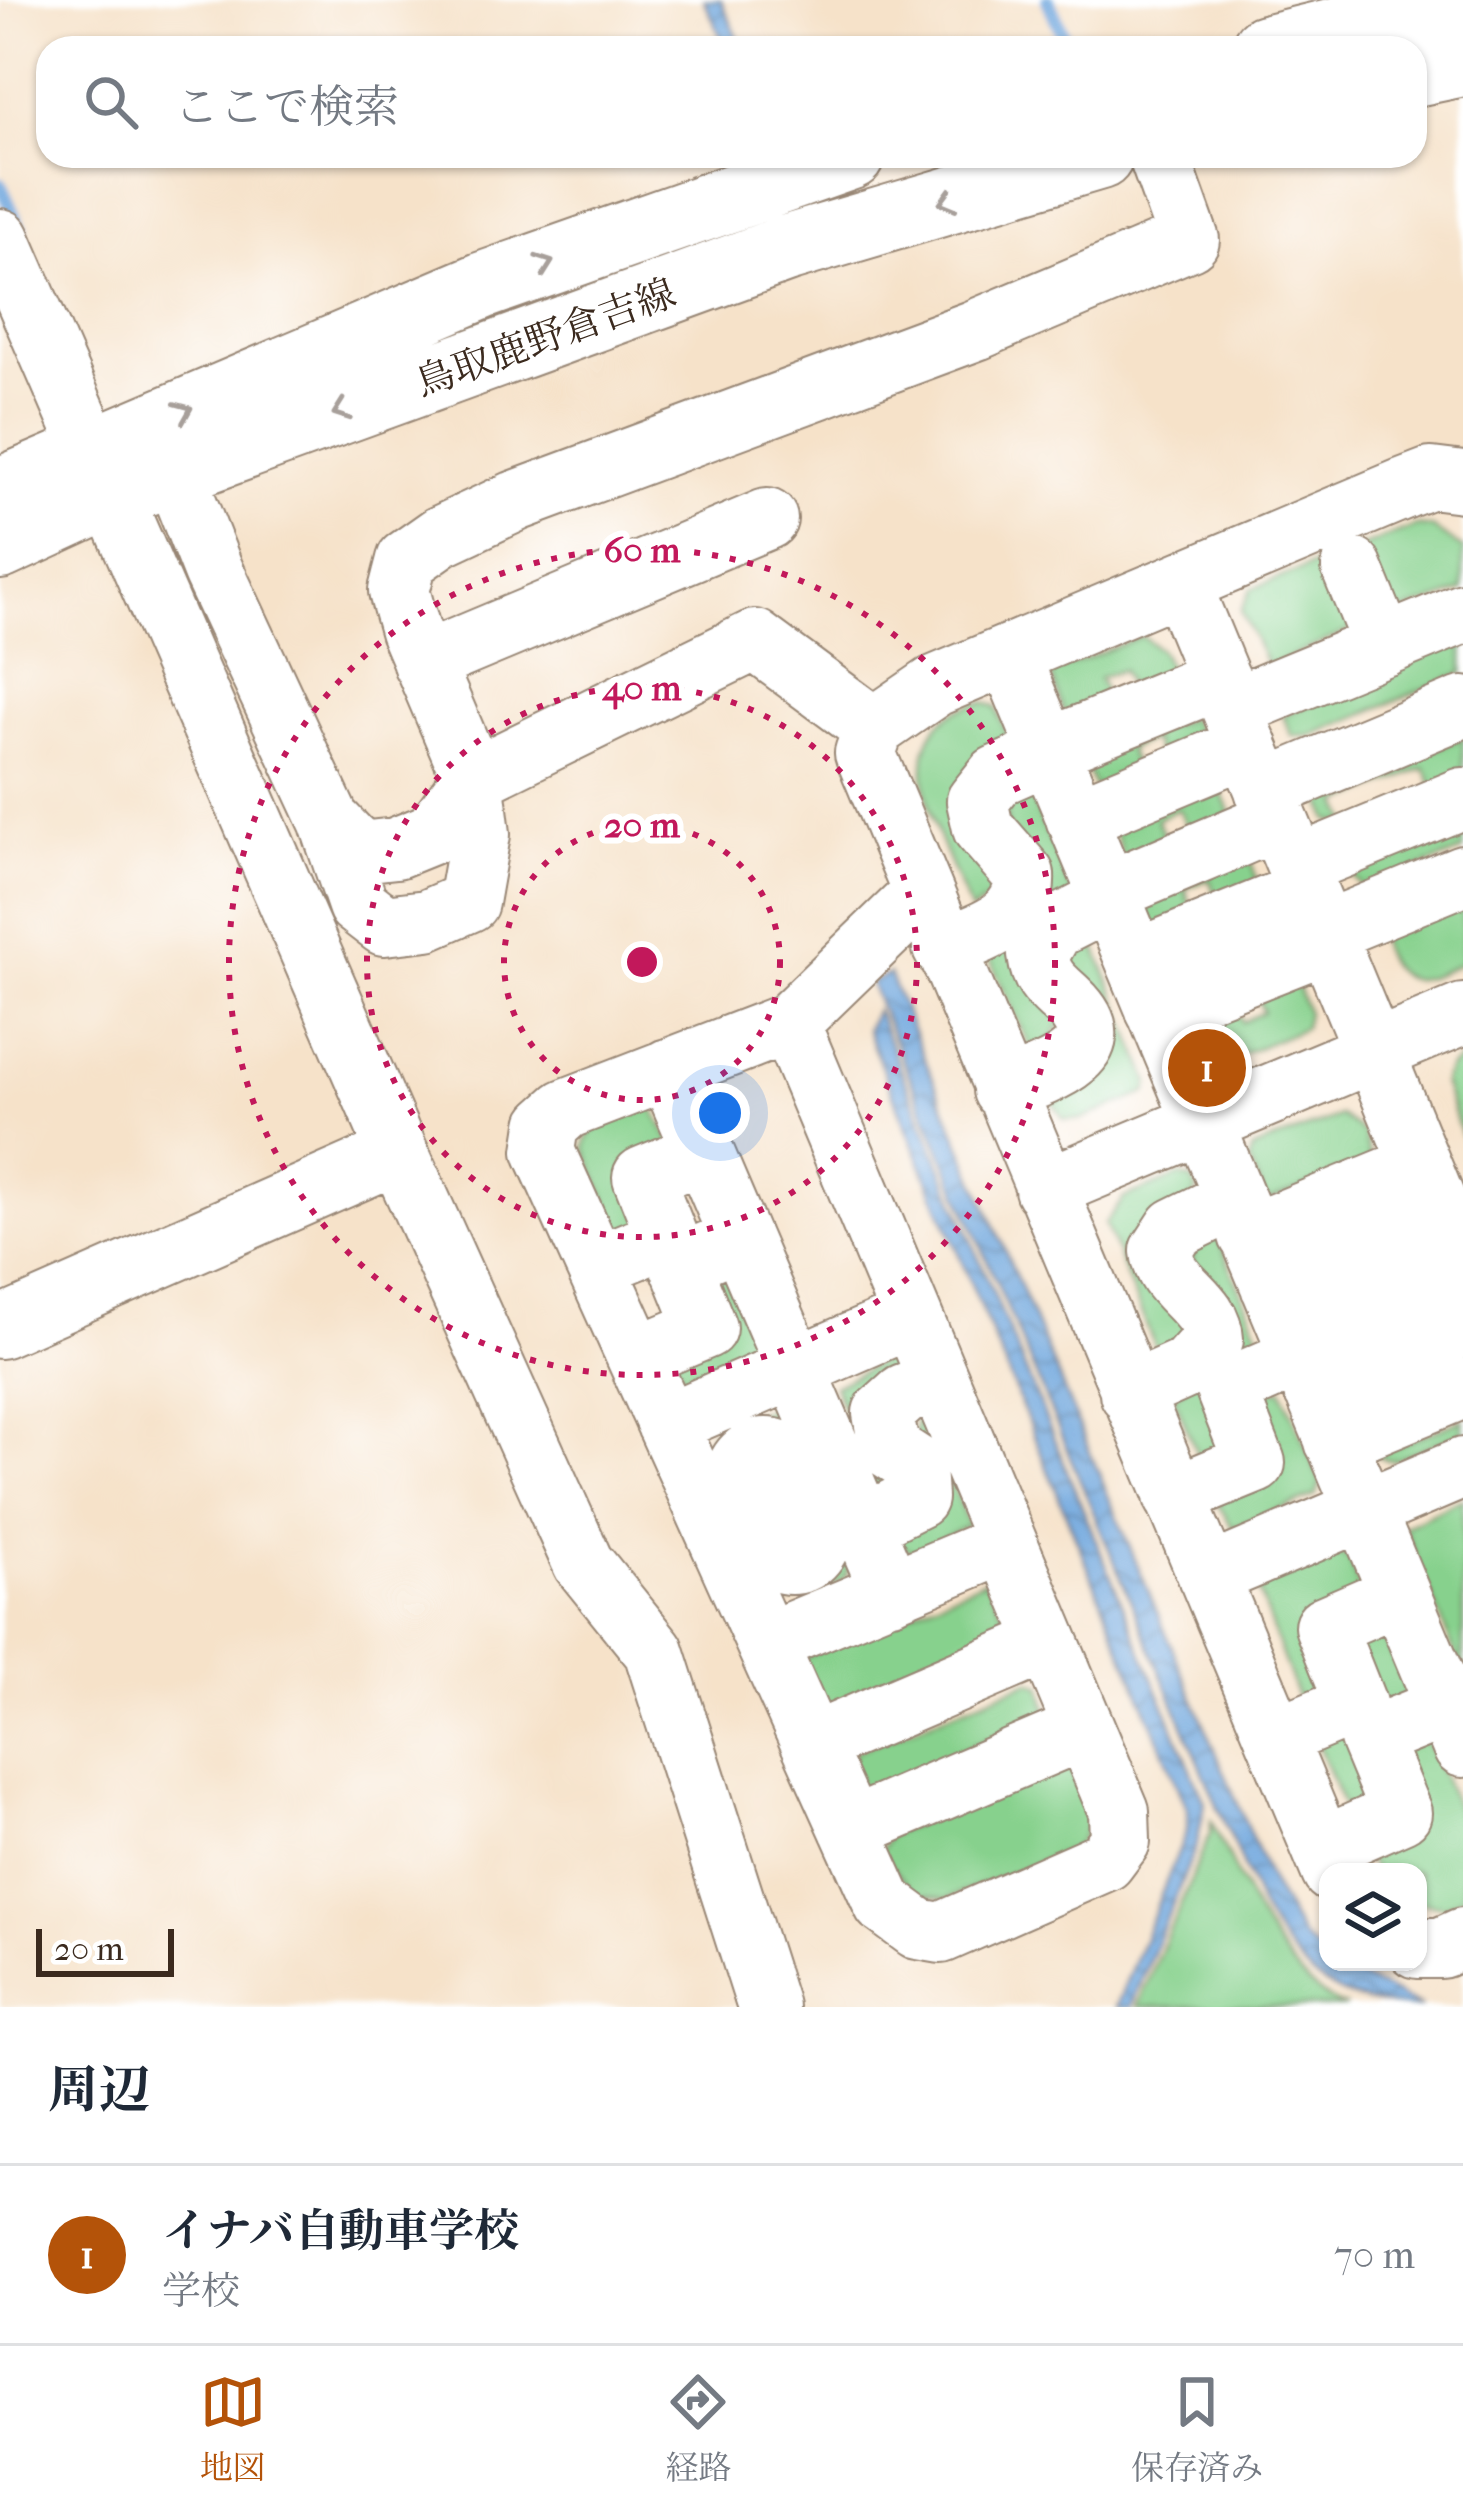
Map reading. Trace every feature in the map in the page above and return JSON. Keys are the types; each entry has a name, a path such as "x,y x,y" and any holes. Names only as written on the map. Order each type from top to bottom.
{"main road":[{"path":"1314,36 1463,0"},
{"path":"1427,70 1463,62"},
{"name":"鳥取鹿野倉吉線","path":"0,546 101,472 484,285 816,168"},
{"name":"鳥取鹿野倉吉線","path":"0,491 101,472 174,472 785,249 1059,168"}],"street":[{"path":"174,472 213,571 329,820 358,904 384,925 428,920 468,902 480,834 473,778 423,662 400,591 407,560 441,536 515,501 976,330 1190,240 1163,168"},
{"path":"0,239 398,1153 583,1563 654,1651 768,2007"},
{"path":"1009,655 1455,1727 1370,1738 1401,1813 1327,1860 865,753 874,728 935,686 1431,478 1463,482"},
{"path":"423,662 767,519"},
{"path":"1352,568 1384,646"},
{"path":"1180,583 1452,1238"},
{"path":"1277,819 1384,646 1463,613"},
{"path":"329,820 360,852 396,848 433,833 473,778 755,640 874,728"},
{"path":"1076,818 1180,843 1277,819 1463,707"},
{"path":"1048,751 1180,843 1277,819 1463,875"},
{"path":"789,1023 1118,1811 1120,1841 1105,1861 941,1933 918,1929 884,1904 544,1151 548,1126 566,1109 789,1023 932,921 996,925 1021,901 1024,875 983,829 977,801 997,776 1048,751"},
{"path":"1003,1090 1048,1074 1078,1054 1084,1042 1079,1014 1046,982 1038,955 1043,940 1180,843 1277,819 1463,798"},
{"path":"1146,985 1180,843"},
{"path":"1045,1190 1463,1014"},
{"path":"668,1070 891,1592"},
{"path":"596,1266 667,1237 643,1177 703,1151"},
{"path":"0,1328 398,1153"},
{"path":"1130,1393 1188,1367 1213,1339 1205,1315 1168,1277 1161,1251 1175,1228 1285,1320 1463,1388"},
{"path":"637,1357 706,1328 680,1264 740,1238"},
{"path":"1174,1496 1255,1463 1226,1389 1285,1320 1452,1238"},
{"path":"1285,1320 1452,1238"},
{"path":"744,1423 796,1368 912,1317"},
{"path":"1285,1320 1463,1326"},
{"path":"862,1525 917,1498 915,1466 889,1448 883,1413 904,1394 938,1381"},
{"path":"667,1424 744,1423 783,1453 795,1470 794,1491 779,1505 806,1508 819,1520 818,1549 803,1563 827,1618"},
{"path":"1208,1576 1463,1468"},
{"path":"766,1643 1006,1543"},
{"path":"1276,1737 1356,1704 1324,1626 1399,1594"},
{"path":"812,1744 1048,1643"},
{"path":"850,1829 1084,1729"},
{"path":"1427,1948 1441,1948 1463,1938"}],"green space":[{"path":"1416,526 1432,528 1463,549 1463,591 1355,628 1268,667 1241,611 1251,589"},
{"path":"1463,634 1463,673 1310,736 1292,736 1283,716"},
{"path":"1141,636 1160,650 1173,676 1130,690 1122,670 1099,678 1108,702 1066,721 1051,673"},
{"path":"984,702 996,707 1011,746 1006,753 1009,884 971,912 935,824 924,761 931,735 950,714"},
{"path":"1191,718 1203,748 1161,764 1152,739 1128,749 1137,773 1094,787 1081,756"},
{"path":"1463,737 1463,776 1434,788 1425,768 1340,803 1350,825 1329,820 1324,805 1328,794"},
{"path":"1219,785 1231,814 1190,833 1179,809 1157,819 1165,839 1123,859 1112,821"},
{"path":"1026,786 1071,890 1065,1018 1036,1061 987,953 1000,938 991,817"},
{"path":"1463,818 1463,851 1364,889 1349,872"},
{"path":"1248,856 1261,889 1220,906 1209,879 1185,889 1193,913 1159,935 1141,902"},
{"path":"1463,896 1463,962 1421,979 1395,970 1382,949 1381,932"},
{"path":"1090,933 1150,1083 1147,1093 1081,1120 1064,1119 1049,1097 1076,1077 1057,974"},
{"path":"1294,976 1307,1013 1304,1028 1217,1065 1210,1061 1188,1013 1229,999 1242,1022 1263,1012 1254,988"},
{"path":"1463,1058 1463,1140 1443,1083 1449,1068"},
{"path":"652,1107 672,1143 656,1232 624,1245 585,1148 601,1123"},
{"path":"1340,1116 1364,1133 1371,1164 1267,1201 1249,1161 1253,1149"},
{"path":"1179,1176 1192,1180 1197,1191 1190,1202 1197,1329 1160,1359 1105,1224 1124,1198"},
{"path":"1217,1236 1266,1350 1236,1440 1201,1464 1174,1397 1212,1365 1177,1261"},
{"path":"719,1258 756,1348 754,1355 687,1380 670,1356"},
{"path":"891,1357 903,1361 894,1459 883,1506 834,1386"},
{"path":"1282,1389 1321,1483 1315,1496 1233,1528 1219,1506 1244,1398"},
{"path":"919,1399 968,1525 914,1552 898,1544"},
{"path":"775,1406 788,1413 849,1569 844,1579 828,1587 817,1564 828,1542 827,1528 819,1505 801,1496 803,1465 785,1443 762,1434 753,1414"},
{"path":"1463,1419 1463,1432 1392,1461 1374,1455"},
{"path":"732,1425 741,1444 729,1484 741,1509 756,1516 752,1535 763,1561 792,1573 803,1597 782,1604 774,1601 706,1449 712,1430"},
{"path":"1463,1498 1463,1674 1404,1527"},
{"path":"1338,1553 1348,1557 1359,1587 1336,1692 1299,1702 1258,1590 1266,1579"},
{"path":"985,1580 1013,1631 822,1712 801,1659"},
{"path":"1379,1624 1410,1699 1382,1798 1344,1808 1317,1743 1342,1636"},
{"path":"1030,1681 1041,1685 1047,1709 1043,1715 871,1790 855,1790 843,1771 855,1751"},
{"path":"1425,1738 1463,1822 1463,1897 1445,1906 1427,1903 1427,1863 1370,1863 1365,1853 1390,1752"},
{"path":"1071,1767 1088,1819 1073,1849 947,1899 914,1893 880,1853 890,1834"},
{"path":"1211,1821 1282,1954 1301,1977 1346,2007 1137,2007 1210,1834"}],"water":[{"path":"704,0 721,0 738,36 720,36"},
{"path":"889,974 1271,1883 1302,1938 1319,1954 1319,1971 1347,1971 1422,2007 1368,2002 1326,1985 1292,1955 1261,1909 870,983"},
{"path":"876,1010 1205,1803 1197,1844 1131,2007 1116,2007 1187,1830 1188,1810 866,1029"}],"waterway":[{"path":"1048,0 1064,36"},
{"path":"0,184 20,229"}],"place":[{"name":"イナバ自動車学校","path":"1207,1068"}]}
